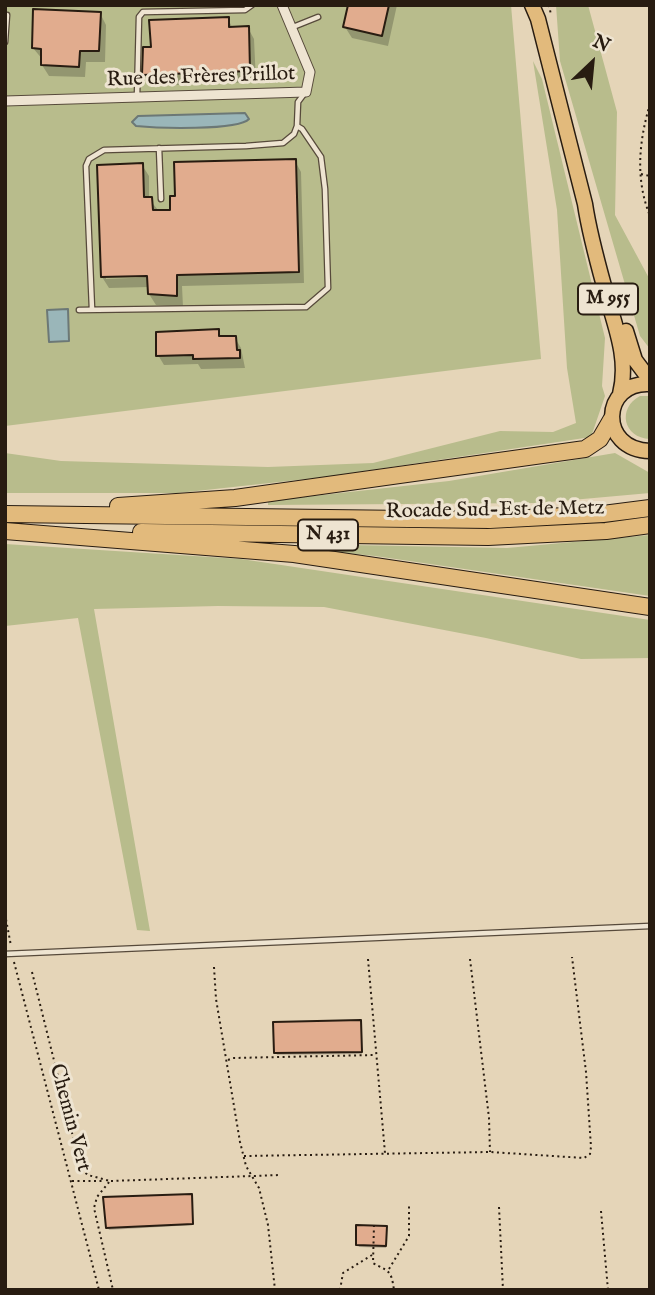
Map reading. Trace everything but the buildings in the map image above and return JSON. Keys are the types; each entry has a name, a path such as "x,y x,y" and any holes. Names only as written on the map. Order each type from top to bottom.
{"highway":[{"path":"6,522 235,498 552,455 585,449 594,444 611,420"},
{"name":"Rocade Sud-Est de Metz","path":"6,522 490,520 603,514 650,508"},
{"path":"6,522 294,554 650,607"},
{"name":"Rocade Sud-Est de Metz","path":"6,522 488,537 606,531 650,525"}],"main road":[{"name":"M 955","path":"532,5 539,12 589,230 621,349 624,373 620,394"},
{"name":"M 955","path":"585,204 597,230 635,360 650,382"},
{"path":"646,453 620,440 611,420 620,394 636,385 650,382"}],"street":[{"name":"Rue des Frères Prillot","path":"5,101 306,92 310,72 282,5"}],"lane":[{"path":"137,98 139,17 143,12 245,10 251,5"},
{"path":"5,42 7,15"},
{"path":"292,27 318,17"},
{"path":"92,309 89,291 86,166 89,159 104,150 283,143 294,134 298,102 306,92"},
{"path":"79,310 306,307 328,288 325,189 321,157 302,129 297,126"},
{"path":"159,148 161,200"},
{"path":"5,954 650,926"}],"path":[{"path":"650,104 640,140 643,198 650,216"},
{"path":"640,174 650,176"},
{"name":"Chemin Vert","path":"5,915 12,953 99,1290"},
{"path":"244,1156 490,1152 584,1158 590,1154 586,1072 572,957"},
{"path":"368,959 386,1153"},
{"path":"470,959 489,1118 490,1152"},
{"path":"214,967 216,999 244,1156 259,1188 268,1225 275,1290"},
{"path":"32,972 81,1169 88,1175 110,1181"},
{"path":"227,1061 233,1058 377,1055"},
{"path":"71,1181 281,1175"},
{"path":"110,1181 97,1197 94,1208 113,1290"},
{"path":"388,1270 410,1236 409,1203"},
{"path":"499,1207 503,1290"},
{"path":"601,1211 608,1290"},
{"path":"374,1225 373,1262 388,1270 392,1276 394,1290"},
{"path":"340,1290 343,1273 373,1254"}],"green space":[{"path":"5,5 511,5 541,359 5,426"},
{"path":"556,5 588,5 617,112 615,215 650,280 650,349 640,336 560,61"},
{"path":"533,61 542,79 605,338 602,386 605,396 591,437 325,477 178,493 5,493 5,453 61,461 268,467 373,463 500,431 553,432 576,423 567,368 557,210"},
{"path":"640,396 650,396 650,439 634,434 626,422 628,408"},
{"path":"615,453 650,473 650,493 538,503 268,505 268,501 449,481"},
{"path":"650,535 650,596 375,556 297,548 297,544 507,548"},
{"path":"5,544 241,559 650,620 650,658 581,659 324,607 94,609 150,931 137,930 78,618 5,626"}],"water":[{"path":"245,113 249,119 242,123 214,127 146,127 136,126 132,122 138,116"},
{"path":"68,309 69,341 49,342 47,310"}]}
